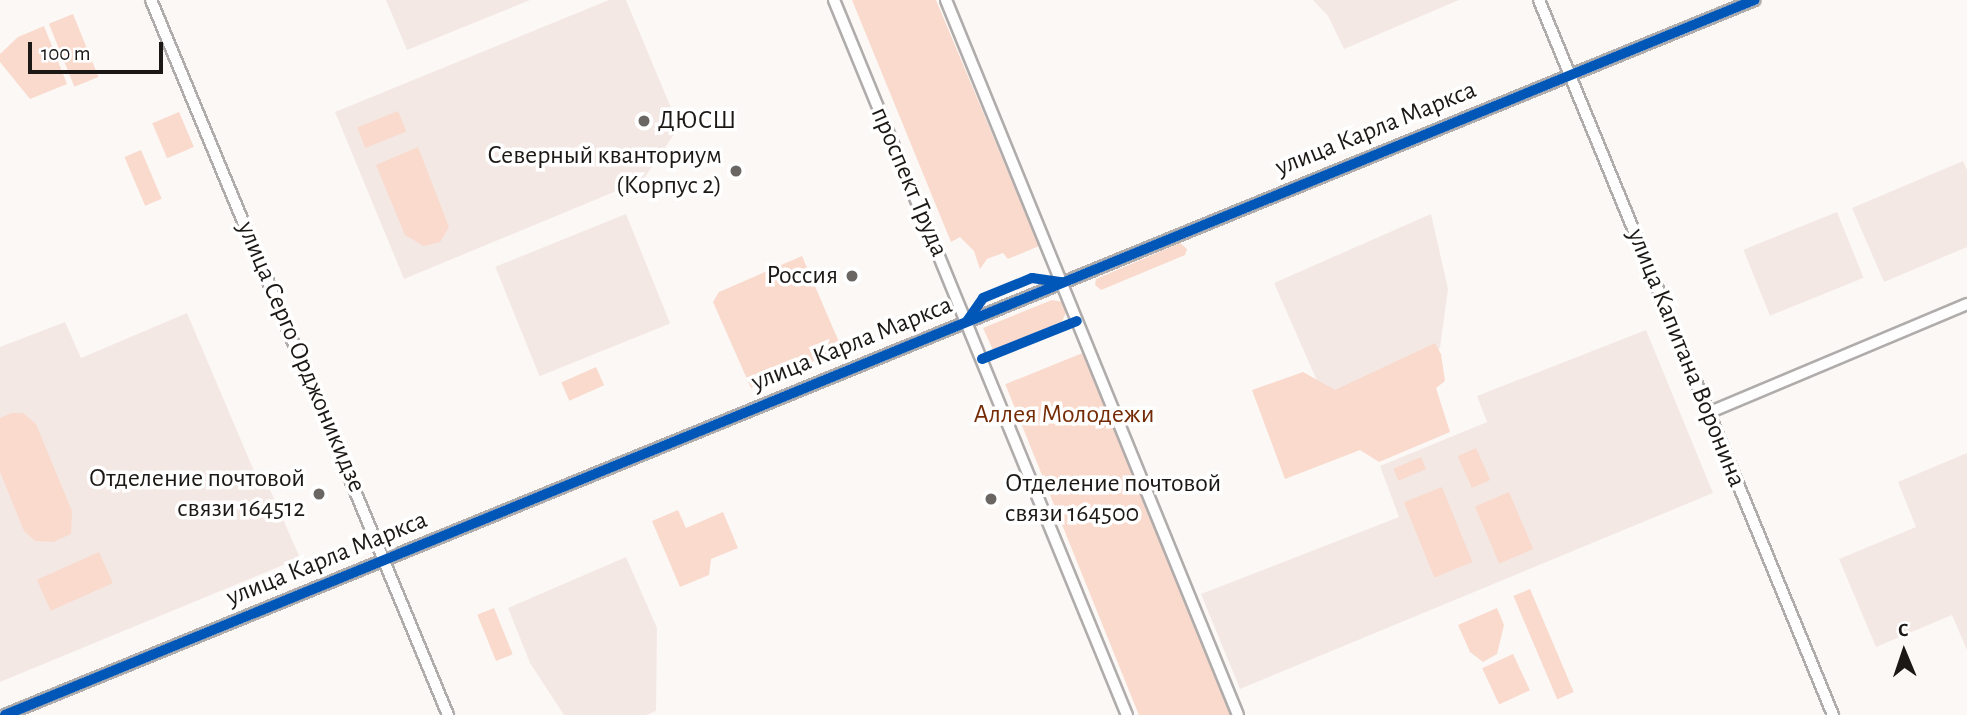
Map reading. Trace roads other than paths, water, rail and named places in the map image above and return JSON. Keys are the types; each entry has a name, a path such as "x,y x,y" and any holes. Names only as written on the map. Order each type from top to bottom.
{"street":[{"name":"улица Серго Орджоникидзе","path":"151,0 448,715"},
{"name":"проспект Труда","path":"834,0 1126,715"},
{"path":"946,0 1238,715"},
{"name":"улица Капитана Воронина","path":"1539,0 1833,715"},
{"name":"улица Карла Маркса","path":"5,715 1754,0"},
{"path":"1708,413 1967,304"}],"place":[{"name":"ДЮСШ","path":"644,121"},
{"name":"Северный кванториум (Корпус 2)","path":"736,171"},
{"name":"Россия","path":"852,276"},
{"name":"Отделение почтовой связи 164512","path":"319,494"},
{"name":"Отделение почтовой связи 164500","path":"991,499"}],"park label":[{"name":"Аллея Молодежи","path":"1064,415"}]}
